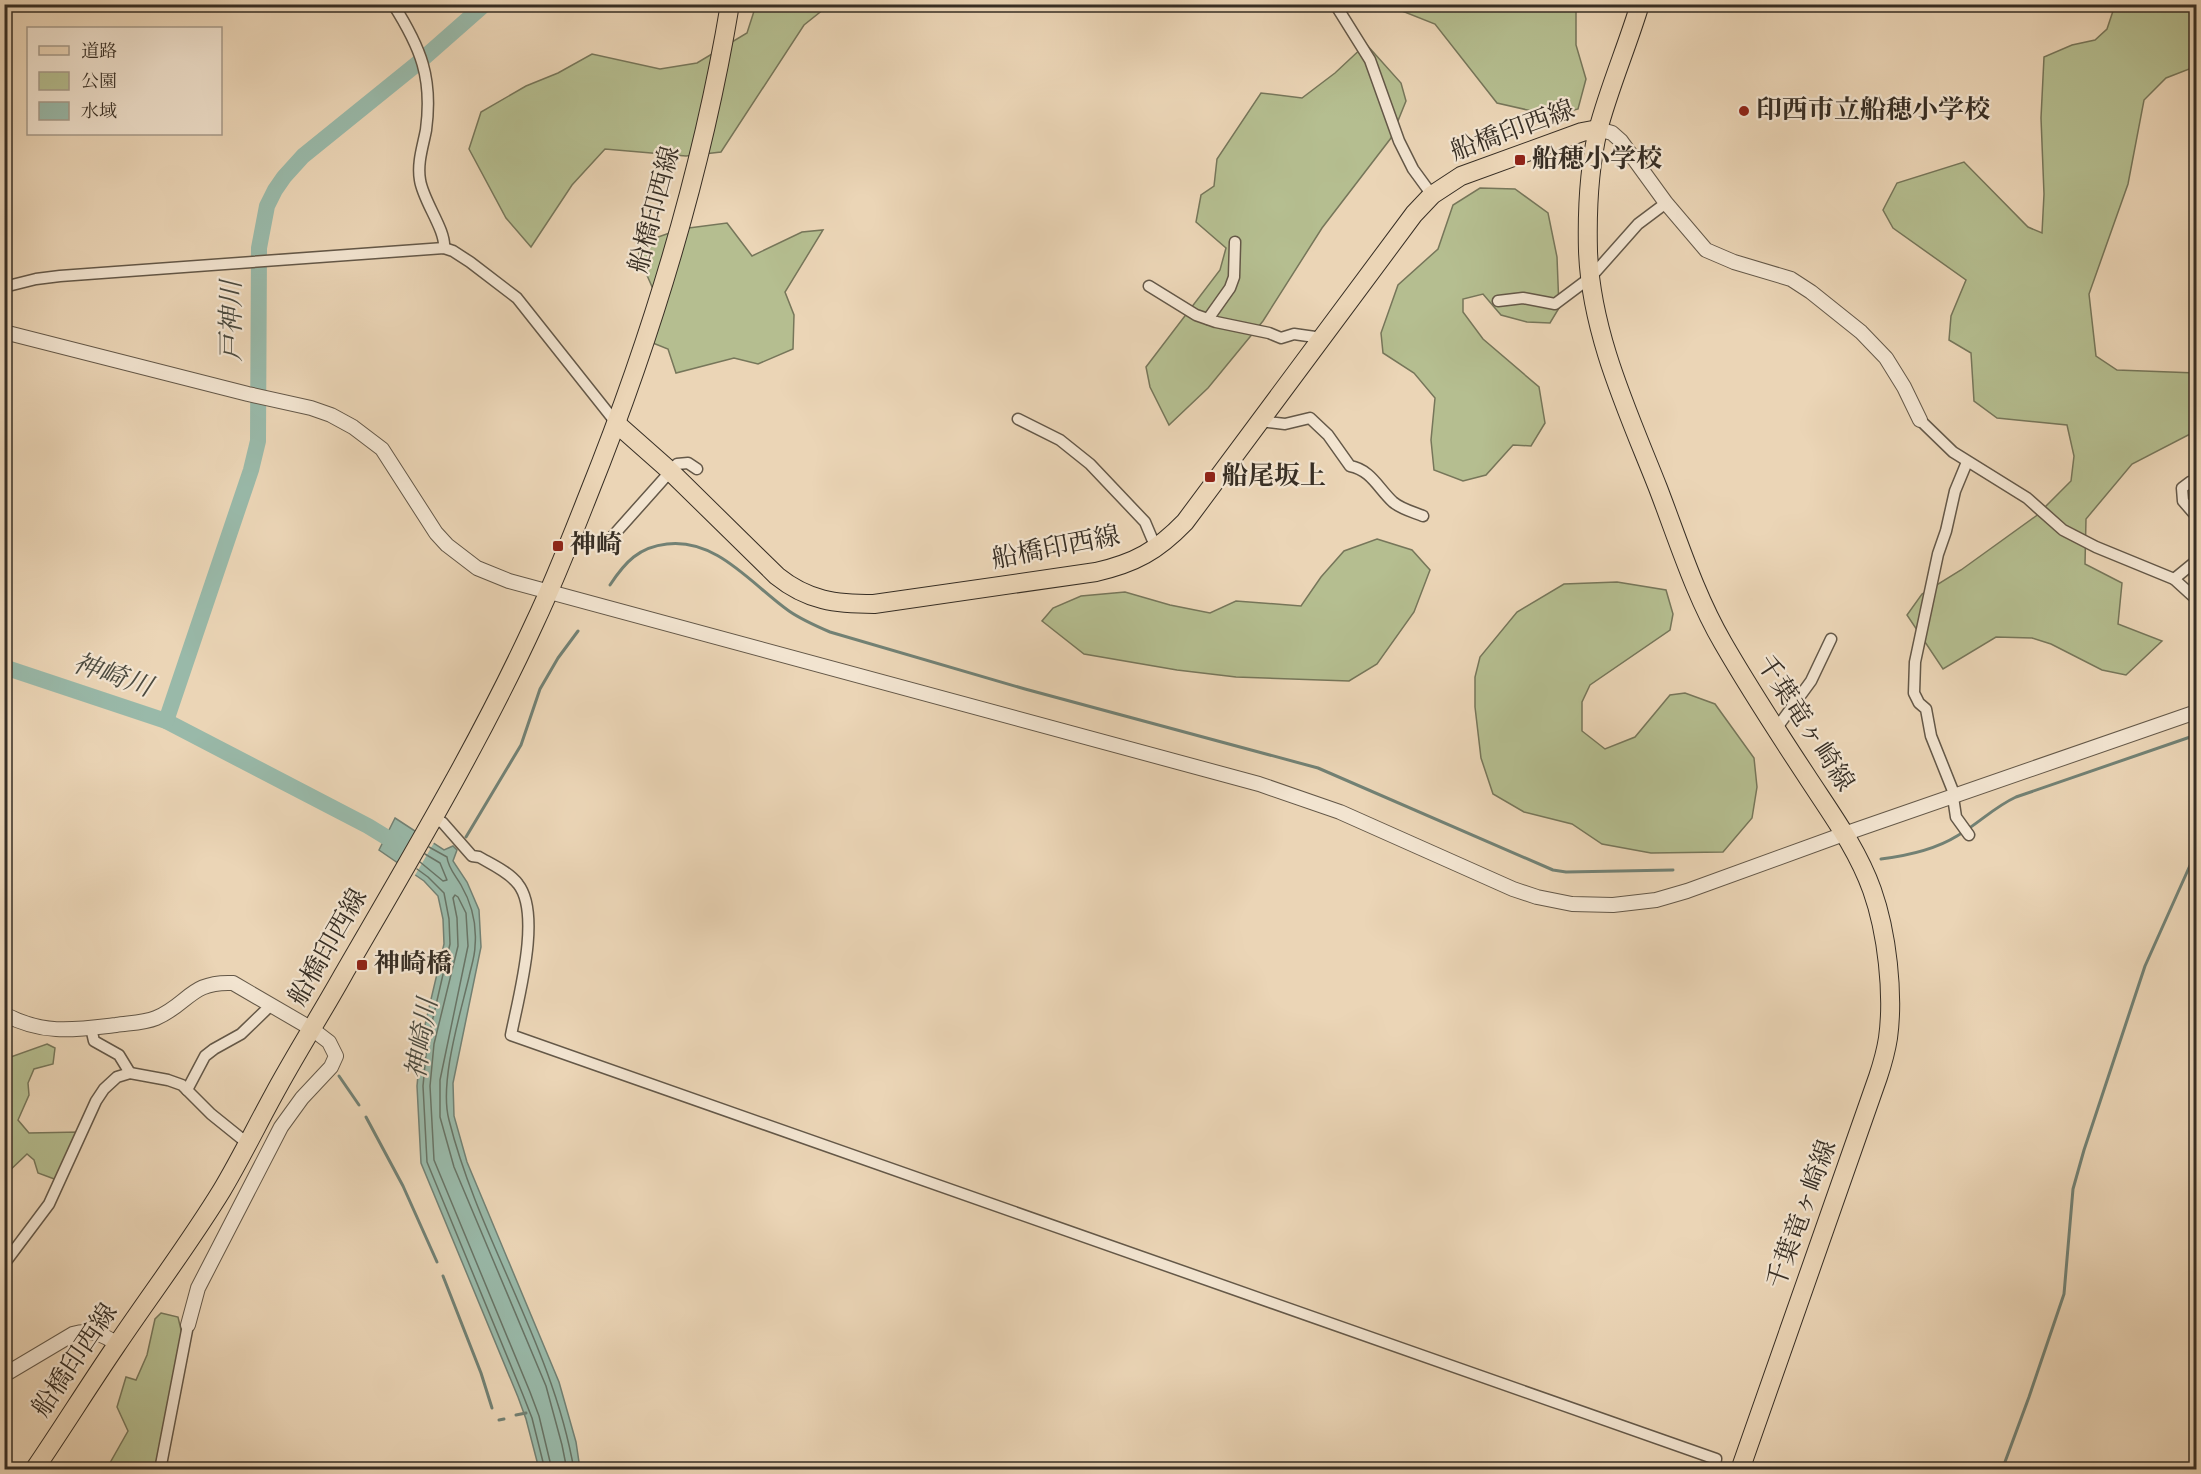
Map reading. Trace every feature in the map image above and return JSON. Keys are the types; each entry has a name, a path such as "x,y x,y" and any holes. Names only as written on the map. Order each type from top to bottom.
{"main road":[{"name":"船橋印西線","path":"34,1470 224,1187 433,819 498,698 549,592 617,424 677,236 722,51 730,4"},
{"name":"千葉竜ヶ崎線","path":"1641,4 1598,129 1589,202 1588,252 1602,336 1612,369 1688,566 1721,640 1844,834 1864,871 1878,910 1886,957 1889,996 1888,1038 1871,1099 1740,1470"},
{"name":"船橋印西線","path":"617,424 669,470 777,576 790,586 829,602 874,604 1096,572 1130,563 1170,538 1185,522 1414,214 1432,195 1461,176 1574,135 1598,129"}],"street":[{"path":"393,4 418,47 425,68 429,106 419,171 425,198 442,236 444,248"},
{"path":"1335,4 1370,60 1399,141 1413,169 1432,195"},
{"path":"1598,129 1612,133 1621,141 1666,203 1706,250 1734,262 1791,279 1811,292 1861,333 1886,358 1904,387 1920,420 1967,462 2026,498 2063,530 2096,547 2174,579 2196,599"},
{"path":"1498,301 1523,298 1555,304 1591,277 1638,224 1666,203"},
{"path":"1208,319 1230,288 1234,277 1235,242"},
{"path":"4,287 60,276 444,248 470,262 517,298 617,424"},
{"path":"1149,286 1208,319 1269,333 1281,338 1294,334 1322,338"},
{"path":"4,332 331,415 353,427 382,449 436,533 467,562 509,581 1259,784 1340,812 1513,889 1554,901 1606,906 1656,900 2196,712"},
{"path":"1260,421 1285,424 1310,418 1328,435 1350,466 1360,468 1370,475 1395,504 1423,516"},
{"path":"1018,419 1060,440 1090,464 1144,522 1156,548"},
{"path":"611,538 669,470 682,462 698,469"},
{"path":"1967,462 1954,491 1946,531 1938,554 1915,662 1914,693 1926,709 1931,736 1954,796 1956,817 1969,835"},
{"path":"2196,481 2182,488 2183,501 2196,516"},
{"path":"2174,579 2196,561"},
{"path":"1776,729 1811,681 1831,639"},
{"path":"433,819 443,823 472,856 479,857 519,884 528,918 528,940 511,1035 1716,1460 1714,1470"},
{"path":"4,1014 31,1026 59,1031 91,1028 157,1017 199,987 220,982 233,983 312,1029 329,1042 336,1056 331,1067 302,1098 281,1127 198,1287 188,1325 160,1470"},
{"path":"187,1090 205,1056 241,1034 271,1005"},
{"path":"91,1028 94,1041 119,1056 130,1073"},
{"path":"4,1264 50,1204 96,1101 104,1089 117,1077 130,1073 182,1085 211,1114 247,1143"},
{"path":"4,1375 73,1334 83,1331 93,1332 117,1344"}],"green space":[{"path":"756,5 829,5 804,25 721,152 686,156 605,149 572,185 531,247 506,218 469,149 481,112 526,86 558,73 592,54 660,69 697,63 747,33"},
{"path":"1387,5 1576,5 1576,45 1586,79 1578,109 1554,116 1497,103 1435,24"},
{"path":"2120,5 2196,5 2196,73 2189,69 2166,78 2144,100 2128,184 2089,294 2096,356 2117,370 2196,373 2196,431 2132,464 2086,519 2085,564 2122,583 2118,624 2162,641 2126,675 2102,670 2051,644 2032,638 1996,637 1943,669 1907,615 1922,594 1961,570 2036,516 2071,481 2074,456 2067,425 1997,418 1974,401 1971,353 1949,340 1951,316 1966,280 1893,228 1883,210 1897,183 1964,162 2028,227 2042,233 2044,194 2041,118 2044,57 2072,45 2095,40 2107,29 2113,11"},
{"path":"1366,44 1401,83 1406,101 1391,138 1322,228 1263,321 1208,388 1169,425 1150,387 1146,367 1220,270 1226,248 1196,222 1201,195 1214,186 1217,159 1261,93 1302,98 1335,73"},
{"path":"1480,188 1515,189 1548,213 1557,257 1559,308 1550,323 1527,322 1501,315 1483,294 1463,299 1463,312 1483,339 1539,387 1545,423 1531,446 1513,445 1486,475 1463,481 1434,470 1431,440 1435,398 1414,373 1383,353 1381,333 1398,285 1438,249 1453,205"},
{"path":"727,223 752,256 802,232 823,230 785,292 794,315 793,349 758,364 734,358 676,373 668,349 638,337 653,289 639,257 638,244 681,229"},
{"path":"1377,539 1412,550 1430,570 1414,612 1377,664 1349,681 1236,677 1177,670 1084,654 1042,621 1053,608 1081,596 1125,592 1170,605 1210,613 1236,601 1301,606 1321,577 1344,551"},
{"path":"1617,582 1666,590 1673,614 1670,630 1590,685 1582,702 1582,731 1605,749 1635,737 1670,695 1685,693 1715,704 1754,758 1757,787 1752,818 1723,852 1651,853 1602,844 1572,824 1524,812 1493,794 1481,758 1475,707 1475,677 1480,657 1517,612 1564,584"},
{"path":"47,1044 55,1048 53,1064 34,1069 28,1083 29,1095 18,1120 29,1133 80,1132 57,1180 38,1173 34,1160 27,1154 5,1175 5,1059"},
{"path":"161,1313 178,1317 182,1334 155,1469 106,1470 128,1431 117,1407 126,1377 136,1380 147,1355 155,1319"}],"water":[{"path":"395,818 444,850 453,846 457,850 453,861 467,882 479,910 481,947 453,1083 454,1116 467,1162 559,1382 576,1442 580,1469 539,1469 518,1397 421,1163 417,1086 421,1042 444,944 443,919 438,896 424,881 379,850"}],"pier":[{"path":"420,831 435,841 414,877 399,867"}],"waterway":[{"name":"戸神川","path":"166,721 251,470 258,441 259,248 267,206 284,177 303,156 418,63 485,4"},
{"path":"610,585 627,563 648,548 667,544 685,544 702,548 733,566 794,614 830,632 1025,689 1318,768 1553,870 1566,872 1673,870"},
{"path":"466,837 521,745 540,689 558,658 578,631"},
{"name":"神崎川","path":"4,667 166,721 368,826 404,848"},
{"path":"1881,859 1940,845 2016,797 2196,735"},
{"path":"2002,1470 2064,1294 2073,1189 2084,1150 2145,966 2196,852"},
{"path":"339,1076 359,1105"},
{"path":"366,1117 403,1186 437,1262"},
{"path":"443,1276 481,1373 492,1408"},
{"path":"516,1415 526,1413"},
{"path":"499,1420 504,1419"}],"place":[{"name":"印西市立船穂小学校","path":"1744,111"},
{"name":"船穂小学校","path":"1520,160"},
{"name":"船尾坂上","path":"1210,477"},
{"name":"神崎","path":"558,546"},
{"name":"神崎橋","path":"362,965"}]}
